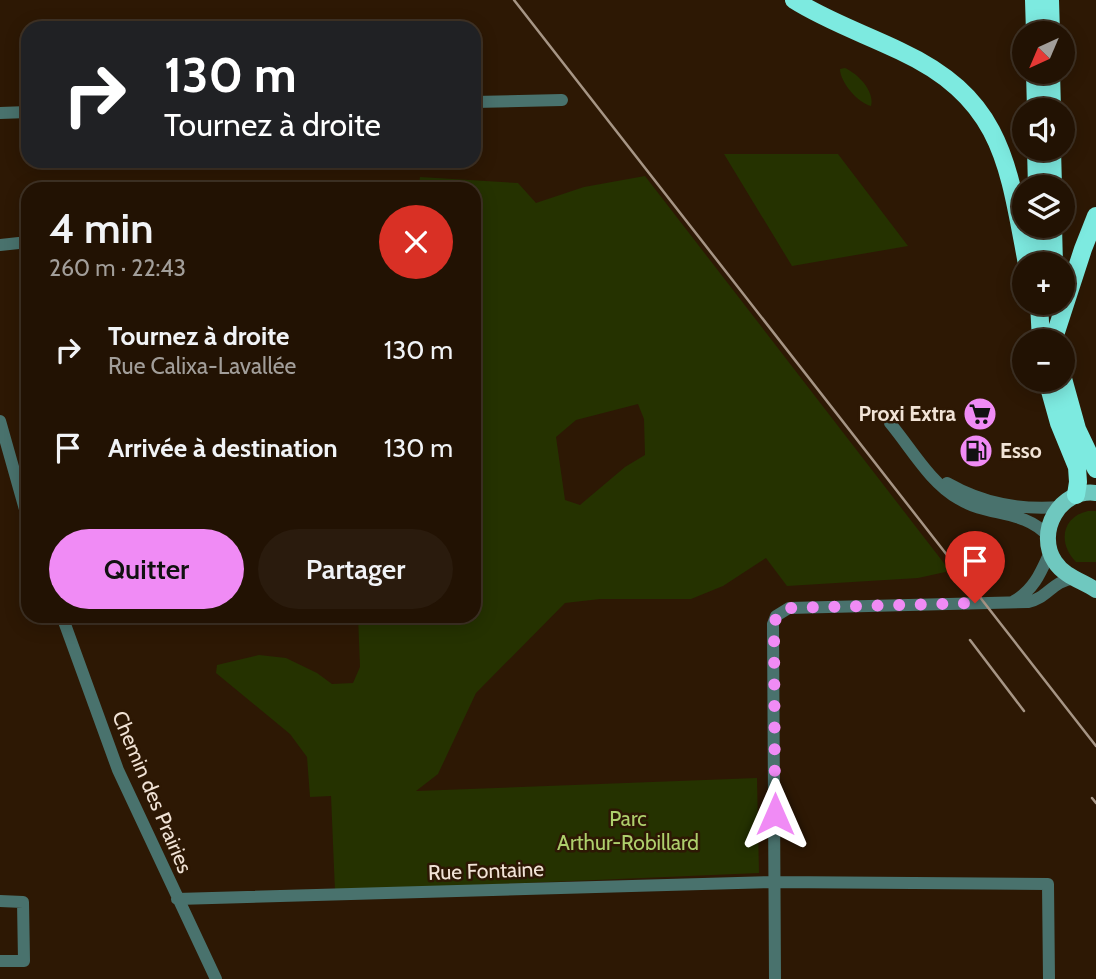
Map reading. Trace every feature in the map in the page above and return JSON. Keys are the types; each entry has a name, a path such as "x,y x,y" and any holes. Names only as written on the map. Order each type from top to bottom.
{"highway":[{"path":"794,0 934,68 958,86 973,102 990,126 1005,158 1014,189 1025,252"},
{"path":"1034,0 1035,21"},
{"path":"1050,0 1051,21"},
{"path":"1050,329 1096,216"},
{"path":"1050,392 1063,435 1077,467 1079,477 1076,495"},
{"path":"1067,392 1077,429 1096,469"}],"main road":[{"path":"1096,493 1076,495 1061,507 1052,517 1049,544 1059,567 1096,590"},
{"path":"1074,578 1096,575"}],"street":[{"path":"481,102 562,100"},
{"path":"0,113 21,112"},
{"path":"0,245 21,243"},
{"path":"0,421 21,495"},
{"path":"890,423 946,490 962,501 985,510 1025,518 1049,544 1034,585 1010,602"},
{"path":"931,472 967,494 989,502 1020,508 1061,507"},
{"path":"775,979 776,615 789,608 1038,599 1058,582 1074,578"},
{"name":"Chemin des Prairies","path":"65,623 118,770 216,979"},
{"name":"Rue Fontaine","path":"177,899 774,882 1048,884 1049,979"},
{"path":"0,901 23,902 24,961 0,961"}],"green space":[{"path":"845,68 855,74 868,89 871,106 861,101 846,86 840,69"},
{"path":"724,154 838,154 908,246 792,266"},
{"name":"Parc Arthur-Robillard","path":"645,176 950,571 918,578 787,586 766,558 723,586 691,599 600,599 565,603 476,693 438,774 416,791 757,778 759,873 335,891 331,796 310,797 307,757 290,734 216,673 217,665 259,655 286,658 317,673 332,684 353,683 360,667 358,623 481,623 481,182 419,182 420,177 518,183 536,203 584,187","holes":["638,404 644,419 645,455 625,467 580,505 565,500 556,437 576,420"]},
{"path":"1088,511 1096,511 1096,562 1076,562 1066,547 1065,532 1072,519"}],"railway":[{"path":"514,0 1096,746"},
{"path":"970,640 1024,711"},
{"path":"1092,798 1096,803"}],"place":[{"name":"Proxi Extra","path":"980,414"},
{"name":"Esso","path":"976,451"}],"route":[{"path":"775,814 774,624 778,613 789,608 975,603"}]}
